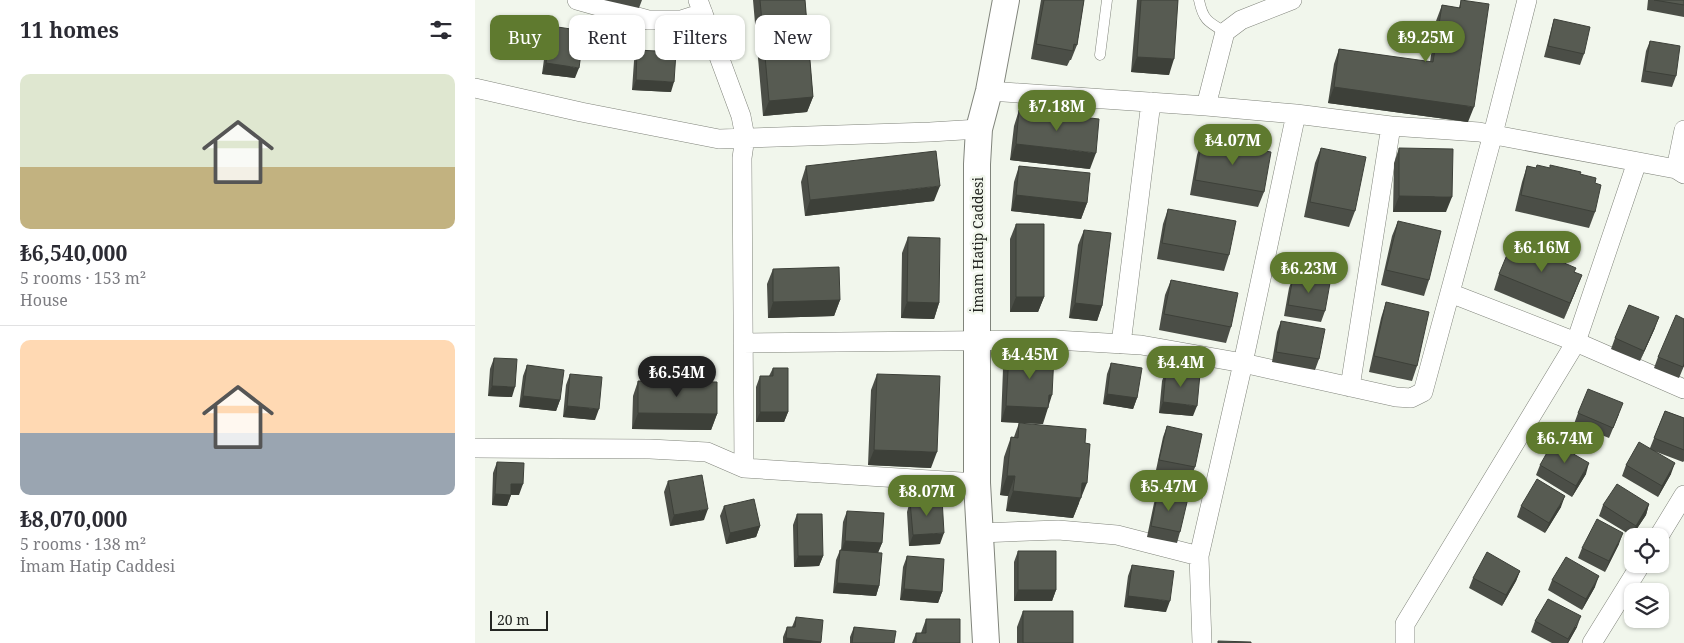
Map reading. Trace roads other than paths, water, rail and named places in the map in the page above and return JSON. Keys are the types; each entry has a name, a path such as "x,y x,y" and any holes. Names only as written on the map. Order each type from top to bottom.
{"street":[{"path":"577,0 648,20 681,20 701,6 741,116 745,137 742,158 744,468"},
{"name":"İmam Hatip Caddesi","path":"986,643 977,483 977,164 979,129 989,91 1005,0"},
{"path":"1206,106 1225,32 1241,20 1292,0"},
{"path":"743,343 1055,340 1141,345 1243,363 1395,397 1411,398 1423,392 1527,0"},
{"path":"475,88 581,112 719,139 979,129"},
{"path":"989,91 1206,106 1296,114 1391,126 1479,132 1680,172 1684,130"},
{"path":"1121,344 1151,102"},
{"path":"1201,643 1199,556 1243,363 1296,114"},
{"path":"1349,387 1391,126"},
{"path":"1405,643 1405,624 1576,342 1637,162"},
{"path":"1450,293 1576,342 1684,389"},
{"path":"475,448 650,449 707,452 744,468 977,483"},
{"path":"1664,528 1684,495"},
{"path":"980,533 1058,530 1117,535 1199,556"},
{"path":"1592,643 1635,573"}],"lane":[{"path":"1100,55 1107,0"},
{"path":"1199,0 1201,13 1207,22 1225,32"}]}
